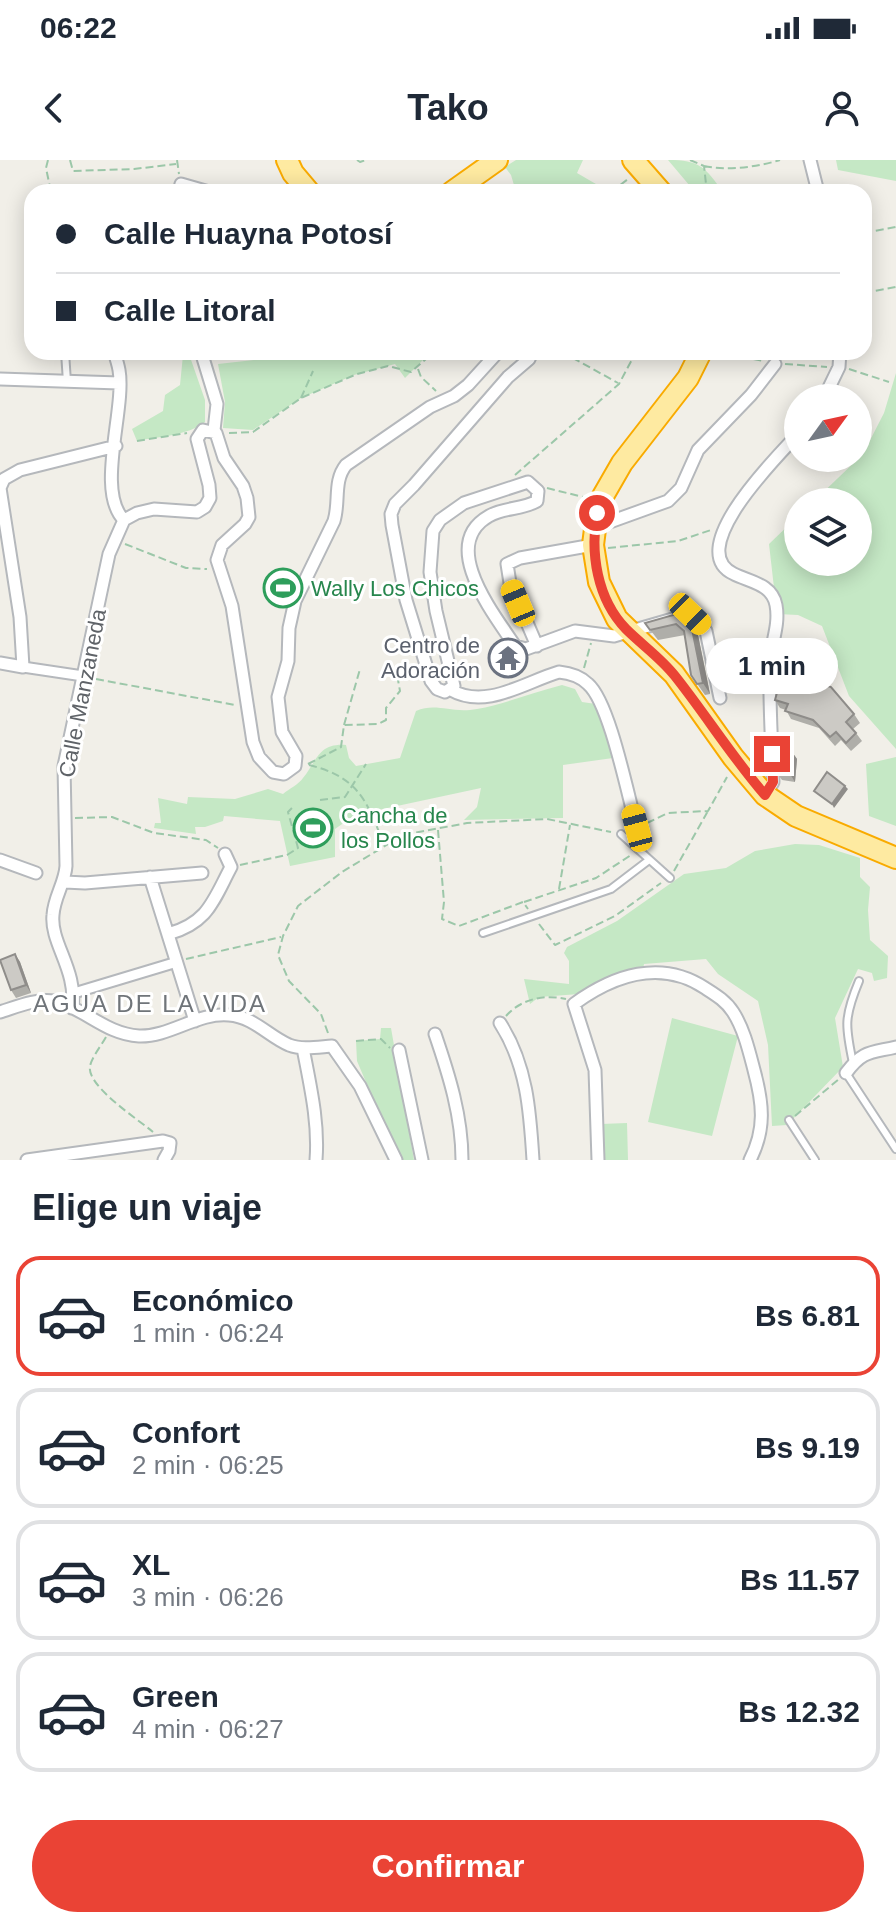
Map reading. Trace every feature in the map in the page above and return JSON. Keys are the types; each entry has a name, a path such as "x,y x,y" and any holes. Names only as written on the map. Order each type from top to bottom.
{"highway":[{"path":"287,160 299,184"},
{"path":"463,184 497,160"},
{"path":"637,164 654,184"},
{"path":"697,360 688,378 609,481 590,516 601,546 599,582 617,619 674,674 733,757 765,795 796,816 896,858"}],"street":[{"path":"810,160 816,184"},
{"path":"116,360 120,373 116,446 110,477 116,510 124,520 154,509 197,512 205,507 210,498 209,485 196,442 203,430 216,434"},
{"path":"204,360 217,404 216,434 224,458 243,486 249,517 222,545 217,560 232,606 242,660 246,707 259,757 273,772 281,774 290,772 296,764 296,756 282,732 278,711 278,697 288,661 289,628 295,601 337,512 340,474 346,465 430,407 468,385 491,360"},
{"path":"528,360 508,377 414,485 401,495 391,514 406,600 431,681 437,689 479,697 499,695 559,672 581,679 593,690 608,722 637,828"},
{"path":"831,384 839,360"},
{"path":"590,516 607,523 675,496 698,450 751,395 775,364"},
{"path":"0,379 119,383"},
{"path":"23,667 20,617 0,488 4,479 20,470 116,446"},
{"path":"765,795 773,782 769,662 778,617 771,592 729,573 722,563 720,543 742,497 784,450"},
{"path":"451,690 455,680 436,611 430,572 433,531 451,510 522,482 531,483 538,491 539,499 533,504 499,511 479,522 471,532 468,550 478,588 515,646 521,650 584,630 594,635 614,636 690,614 706,631 720,698"},
{"name":"Calle Manzaneda","path":"72,1008 74,993 52,916 65,882 64,766 113,540 124,520"},
{"path":"537,646 510,583 507,564 520,558 601,546"},
{"path":"0,663 83,676"},
{"path":"168,934 189,928 205,916 231,867 225,854"},
{"path":"0,860 36,873"},
{"path":"65,882 202,873"},
{"path":"150,877 195,1021"},
{"path":"74,993 177,962"},
{"path":"598,1160 595,1070 574,1004 628,976 663,971 696,982 723,1000 734,1014 749,1048 763,1107 760,1135 750,1160"},
{"path":"0,1012 35,1002 52,1001 110,1029 129,1034 155,1035 227,1014 241,1017 290,1045 303,1048 332,1046 360,1086 396,1160"},
{"path":"500,1023 512,1041 524,1072 533,1160"},
{"path":"435,1034 451,1081 462,1160"},
{"path":"303,1048 314,1103 316,1160"},
{"path":"850,1068 868,1052 895,1048"},
{"path":"399,1050 422,1160"},
{"path":"27,1160 163,1141 170,1143 164,1160"}],"lane":[{"path":"66,360 67,382"},
{"path":"621,834 670,878"},
{"path":"483,933 611,889 649,860"},
{"path":"859,981 848,1009 846,1030 850,1068 896,1149"},
{"path":"789,1120 815,1160"}],"path":[{"path":"48,160 46,168 49,184"},
{"path":"70,160 73,171 134,169 177,162 180,184"},
{"path":"357,160 366,160"},
{"path":"690,160 716,168 765,165 780,160"},
{"path":"618,184 637,164"},
{"path":"704,166 706,184"},
{"path":"872,232 896,227"},
{"path":"872,292 896,287"},
{"path":"216,434 253,432 301,398 366,371 388,366 411,372 425,360"},
{"path":"576,360 619,384"},
{"path":"523,467 619,384 632,360"},
{"path":"756,360 839,367 889,382"},
{"path":"417,367 421,377 445,400"},
{"path":"301,398 313,371"},
{"path":"137,441 185,432 196,442"},
{"path":"538,491 552,487 583,497 590,516"},
{"path":"601,546 655,545 712,530 724,531"},
{"path":"113,540 186,568 219,570"},
{"path":"581,679 594,635"},
{"path":"344,725 378,724 386,720 386,708 400,691 398,680 426,666"},
{"path":"360,669 341,747 308,764 339,775 353,785 366,802 385,847"},
{"path":"83,676 246,707"},
{"path":"555,945 615,916 670,878 727,780 733,757"},
{"path":"320,800 345,797 366,764"},
{"path":"231,867 287,855 298,848 288,812 292,808"},
{"path":"637,828 668,813 708,811"},
{"path":"64,819 112,817 154,833 206,840 225,854"},
{"path":"332,1046 321,1014 289,981 278,955 283,936 298,906 342,872 403,835 467,823 547,819 621,834"},
{"path":"559,891 570,824"},
{"path":"438,829 444,902 442,919"},
{"path":"523,902 596,878 638,850"},
{"path":"177,962 283,936"},
{"path":"500,1023 523,1002 547,997 563,998 574,1004"},
{"path":"110,1029 90,1066 91,1075 114,1101 163,1141"},
{"path":"356,1041 381,1039 386,1046 399,1050"},
{"path":"789,1120 850,1068"}],"green space":[{"path":"516,160 583,160 577,173 596,184 514,184 505,167"},
{"path":"668,160 695,164 717,184 688,184"},
{"path":"836,160 896,160 896,181 838,170"},
{"path":"182,360 191,360 205,400 205,422 182,433 137,441 132,429 163,411 165,395 180,385"},
{"path":"253,360 423,360 405,378 395,364 354,375 301,398 253,430 223,428 225,402 218,364"},
{"path":"896,373 896,749 849,696 822,626 798,615 777,614 769,544 784,530 784,576 872,576 872,488 828,488 844,472 872,472 872,436 884,413"},
{"path":"562,685 575,689 582,702 596,704 613,758 563,765 563,818 464,820 477,807 481,788 355,815 335,829 335,857 290,866 280,821 224,816 223,821 195,827 196,834 154,828 155,823 161,823 158,798 187,804 188,797 235,799 268,789 283,794 301,780 319,754 329,747 346,745 349,758 356,766 400,758 416,711 431,708 477,709"},
{"path":"896,757 896,826 869,816 866,764"},
{"path":"795,844 819,845 860,858 860,877 870,887 870,940 888,956 887,978 874,981 872,973 858,969 835,1018 843,1067 787,1125 772,1126 768,1045 758,1001 718,974 706,959 644,964 642,975 606,992 539,997 530,1004 524,979 569,984 569,961 564,953 567,947 617,921 684,874 726,868 755,851"},
{"path":"672,1018 738,1036 712,1136 648,1122"},
{"path":"381,1028 391,1028 414,1160 399,1160 357,1061 356,1041 380,1039"},
{"path":"627,1123 628,1160 603,1160 601,1124"}],"building":[{"path":"680,613 691,624 703,683 697,684 691,675 684,631 676,624 650,630 645,623"},
{"path":"799,677 831,687 854,714 846,722 856,733 846,743 836,732 830,737 813,720 785,711 788,704 775,700 779,685 794,690"},
{"path":"779,750 792,752 790,774 777,773"},
{"path":"827,772 845,786 832,804 814,791"},
{"path":"15,954 26,985 11,990 0,960"}],"place":[{"name":"Wally Los Chicos","path":"283,588"},
{"name":"Centro de Adoración","path":"508,658"},
{"name":"Cancha de los Pollos","path":"313,828"}],"district":[{"name":"AGUA DE LA VIDA","path":"150,1004"}],"route":[{"path":"597,513 593,545 599,582 617,619 674,674 733,757 765,795 771,790 773,782 772,754"}]}
